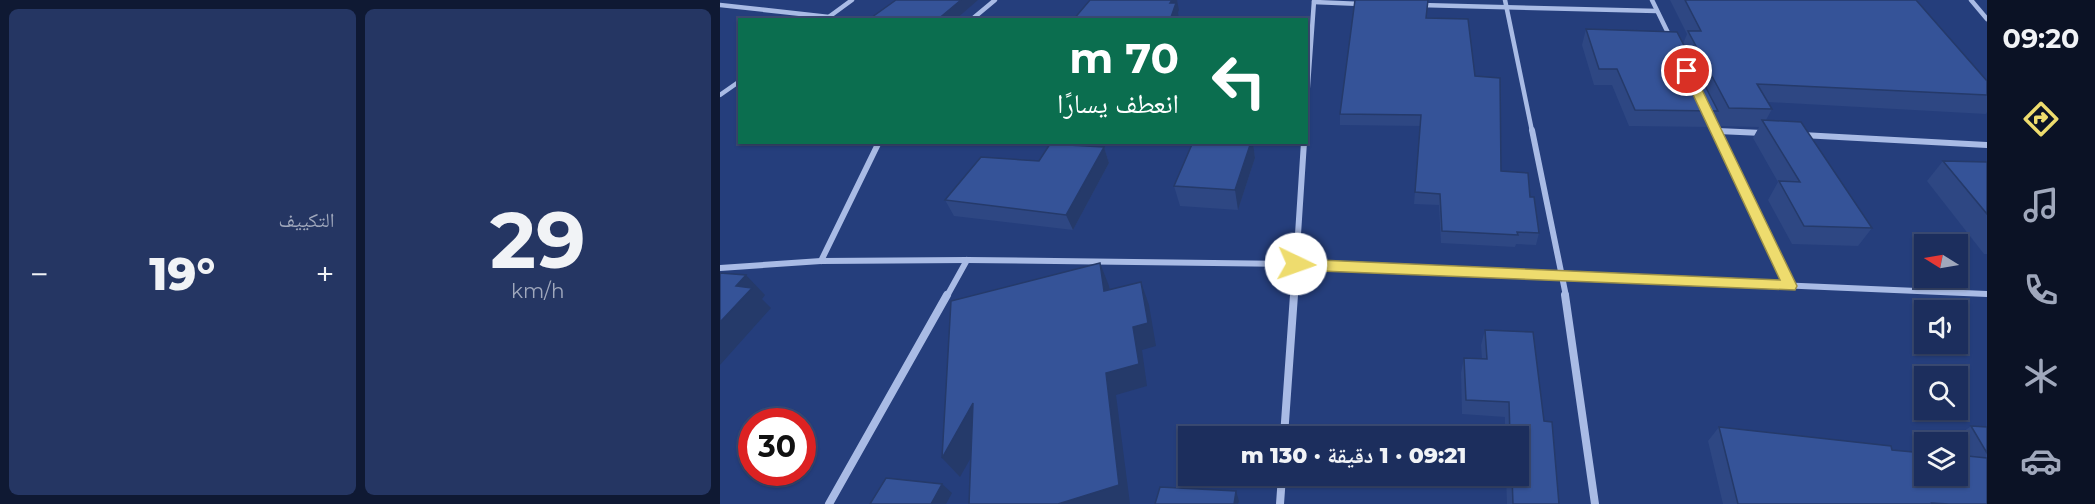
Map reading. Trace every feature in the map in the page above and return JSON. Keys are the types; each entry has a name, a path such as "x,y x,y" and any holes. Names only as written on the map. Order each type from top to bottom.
{"street":[{"path":"720,5 827,18 852,0"},
{"path":"973,18 995,0"},
{"path":"1652,0 1672,41"},
{"path":"1971,0 1987,19"},
{"path":"1308,85 1314,1 1362,4"},
{"path":"1410,5 1505,3 1657,11"},
{"path":"1505,3 1563,277 1595,504"},
{"path":"720,95 738,82"},
{"path":"1707,111 1790,286"},
{"path":"1718,131 1764,133"},
{"path":"1800,135 1987,145"},
{"path":"821,261 878,144"},
{"path":"1285,426 1304,144"},
{"path":"720,268 821,261 967,260 1296,264 1987,294"},
{"path":"829,504 967,260"},
{"path":"1280,504 1281,486"}],"building":[{"path":"896,0 961,0 939,18 871,18"},
{"path":"1090,0 1172,0 1170,3 1176,3 1171,18 1075,18"},
{"path":"1355,0 1428,0 1426,18 1468,19 1475,76 1500,78 1501,171 1528,173 1530,197 1534,197 1539,233 1517,232 1518,235 1442,231 1440,194 1415,192 1421,115 1340,114"},
{"path":"1685,0 1916,0 1987,81 1987,95 1757,84 1772,109 1729,108 1688,31 1701,31"},
{"path":"1586,29 1677,32 1718,111 1635,110 1617,69 1599,69"},
{"path":"1762,120 1801,122 1872,228 1804,226 1779,181 1800,182"},
{"path":"1050,144 1104,147 1066,215 945,200 981,157 1039,161"},
{"path":"1192,144 1250,144 1235,190 1174,186"},
{"path":"1943,161 1987,162 1987,214"},
{"path":"1100,263 1104,291 1141,282 1148,323 1133,327 1139,364 1106,373 1119,485 1058,504 969,504 973,403 942,458 951,301"},
{"path":"720,273 746,275 736,286 752,288 720,322"},
{"path":"1485,330 1533,332 1544,421 1552,422 1559,504 1513,504 1512,486 1529,486 1529,426 1510,426 1509,402 1466,400 1464,358 1487,359"},
{"path":"1971,426 1987,427 1987,453"},
{"path":"1719,427 1891,446 1892,450 1914,452 1914,486 1968,486 1968,456 1987,458 1987,504 1738,504"},
{"path":"886,478 942,484 931,504 870,504"},
{"path":"1160,487 1236,491 1234,504 1155,504"}],"route":[{"path":"1296,264 1790,286 1718,131 1687,71"}]}
